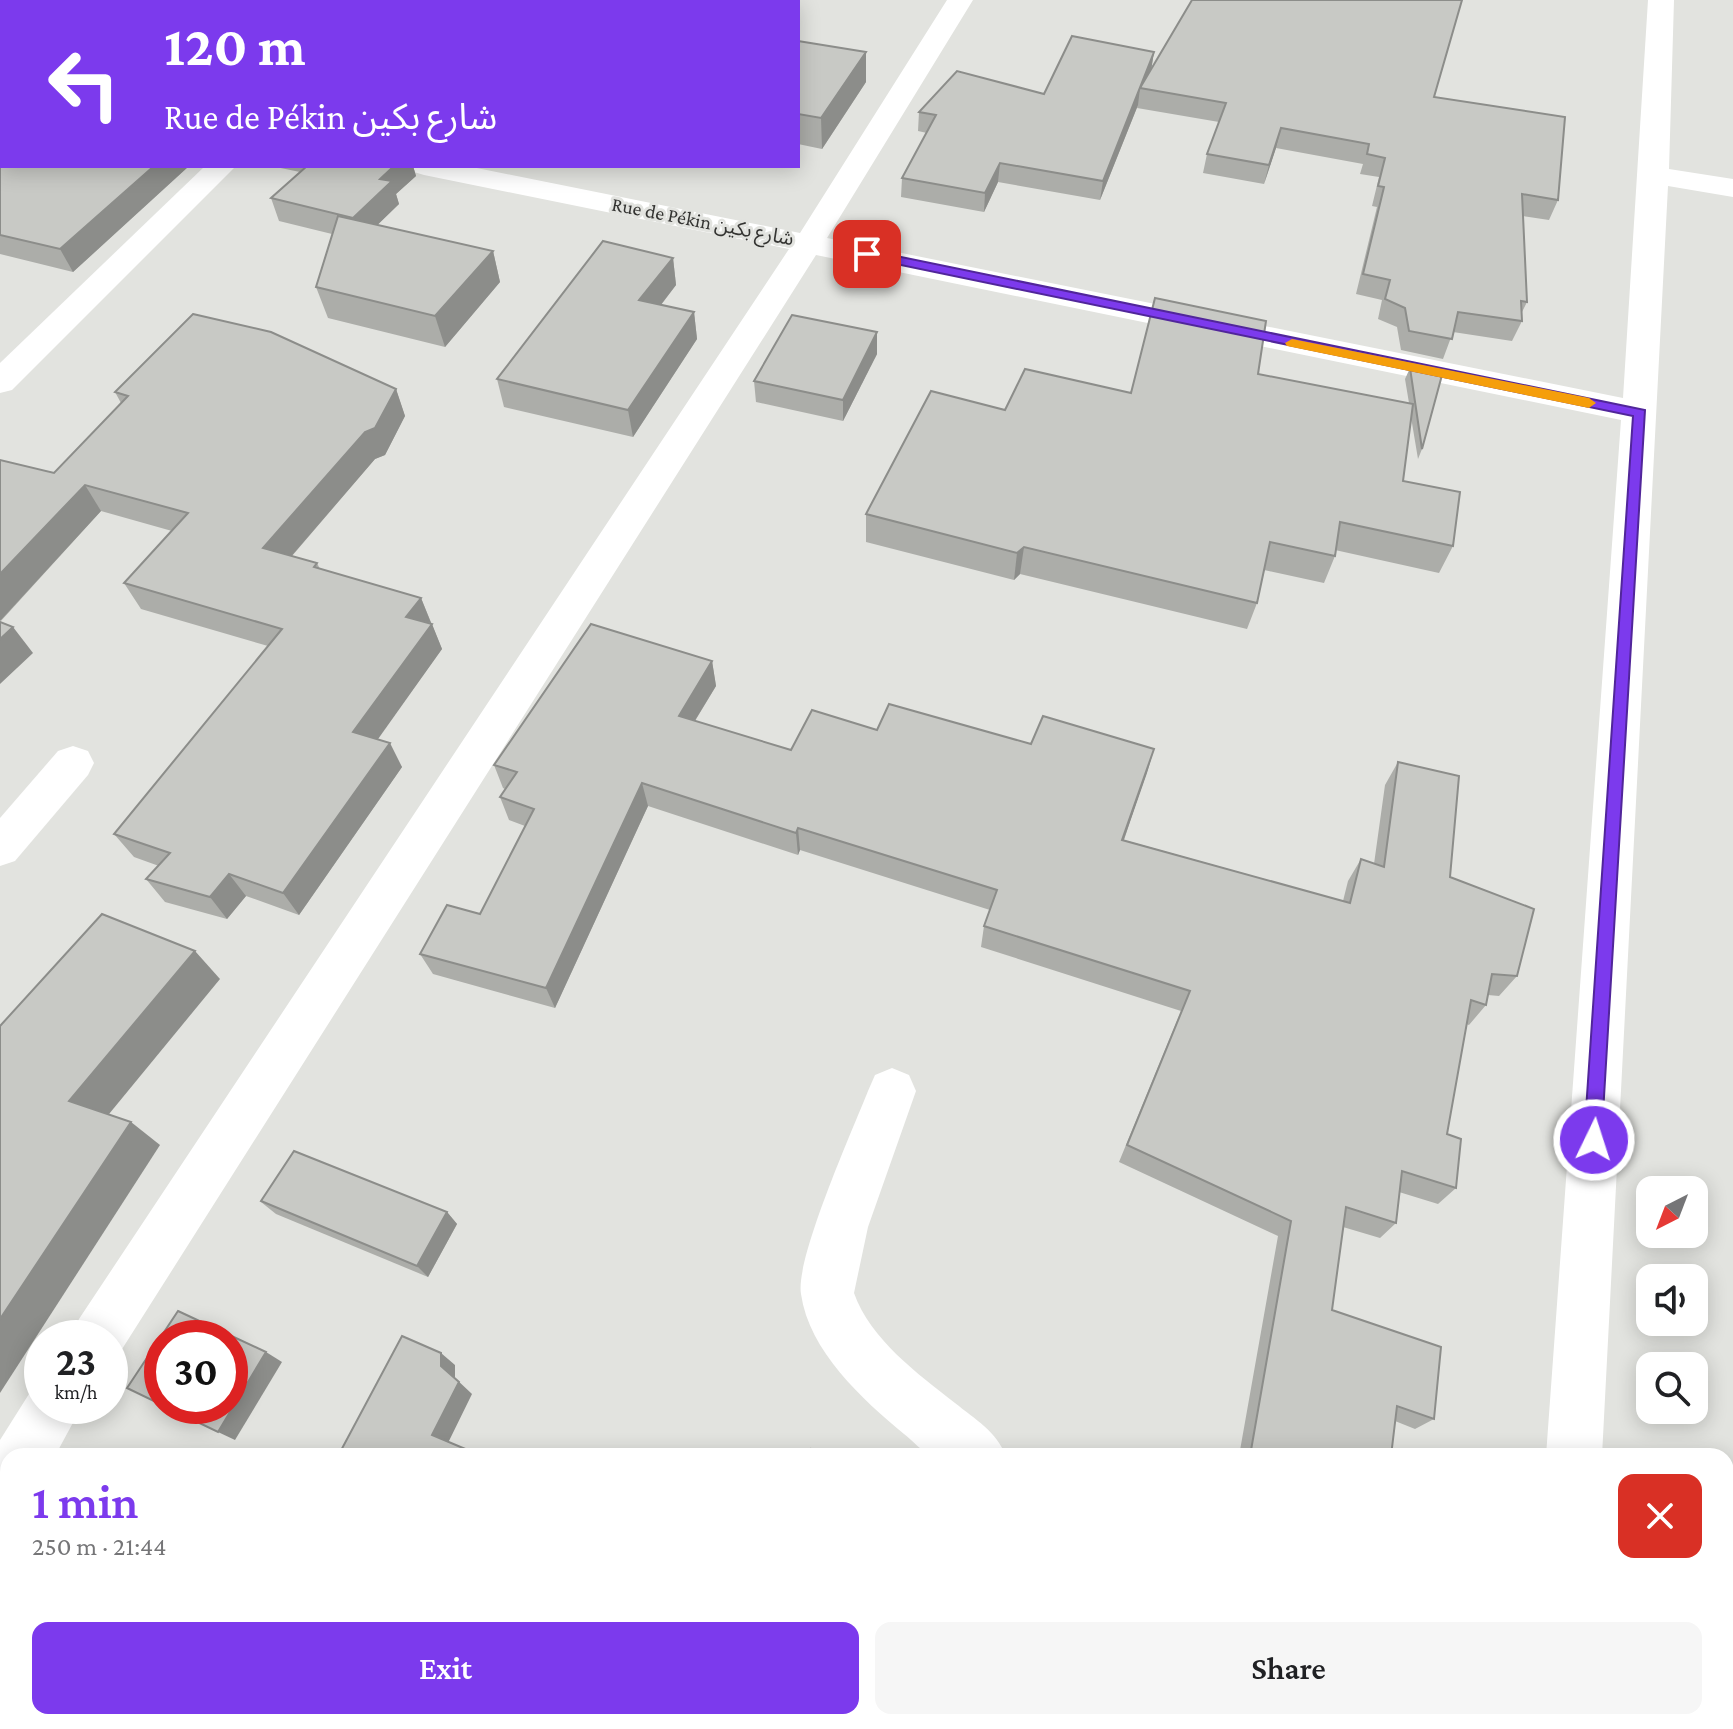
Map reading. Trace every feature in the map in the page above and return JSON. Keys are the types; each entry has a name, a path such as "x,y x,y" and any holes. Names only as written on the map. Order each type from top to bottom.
{"street":[{"path":"110,1320 809,242 960,0"},
{"path":"1575,1448 1640,413 1661,0"},
{"path":"0,382 220,168"},
{"name":"Rue de Pékin شارع بكين","path":"434,168 1640,413"},
{"path":"1654,175 1733,188"},
{"path":"0,848 73,763"},
{"path":"892,1091 836,1249 826,1291 843,1328 888,1384 968,1448"},
{"path":"27,1448 42,1424"}],"building":[{"path":"1192,0 1462,0 1434,97 1565,117 1558,200 1522,194 1527,302 1521,301 1522,321 1458,312 1452,339 1409,331 1405,308 1385,299 1390,280 1363,274 1384,187 1378,186 1385,158 1367,154 1369,144 1281,128 1269,165 1207,154 1226,103 1140,88"},
{"path":"1072,36 1154,52 1103,181 1000,163 985,193 902,178 936,115 919,112 957,71 1044,94"},
{"path":"800,41 866,52 821,118 800,114"},
{"path":"0,168 152,168 60,249 0,235"},
{"path":"305,168 392,168 380,179 392,181 353,218 271,198"},
{"path":"338,216 493,251 435,316 316,287"},
{"path":"603,241 673,258 639,300 694,312 628,410 497,379"},
{"path":"1155,298 1266,321 1258,374 1413,404 1403,481 1460,492 1453,546 1340,522 1335,556 1270,542 1257,603 1024,547 1017,553 866,514 931,391 1005,410 1025,369 1131,393"},
{"path":"193,314 271,332 396,389 375,428 365,432 263,548 317,563 314,567 421,598 406,617 432,624 353,732 390,743 283,893 229,874 210,897 146,879 170,853 114,834 282,629 124,583 188,513 85,485 0,574 0,460 54,473 128,396 115,392"},
{"path":"792,315 877,332 843,400 754,381"},
{"path":"1410,368 1442,375 1422,449"},
{"path":"0,622 13,627 0,639"},
{"path":"591,624 712,661 679,716 791,750 812,710 877,730 889,704 1031,744 1043,716 1154,749 1122,840 1350,903 1361,859 1384,867 1398,762 1459,776 1450,877 1534,909 1517,976 1492,974 1486,1005 1471,1000 1447,1134 1461,1139 1456,1188 1402,1171 1396,1223 1346,1207 1332,1310 1441,1347 1434,1419 1397,1406 1392,1448 1251,1448 1291,1221 1127,1145 1190,991 984,926 997,890 798,828 796,833 642,783 546,988 420,954 447,905 480,914 534,809 500,797 517,772 494,765"},
{"path":"102,914 195,951 69,1101 131,1122 0,1319 0,1026"},
{"path":"294,1151 447,1212 417,1266 261,1201"},
{"path":"178,1311 197,1320 172,1320"},
{"path":"402,1336 441,1353 441,1366 459,1382 432,1435 463,1448 342,1448"},
{"path":"248,1344 266,1352 248,1382"},
{"path":"144,1362 144,1396 128,1386"},
{"path":"201,1424 223,1424 218,1432"}],"slow traffic":[{"path":"1292,343 1589,403"}],"route":[{"path":"867,254 1640,413 1594,1140"}]}
